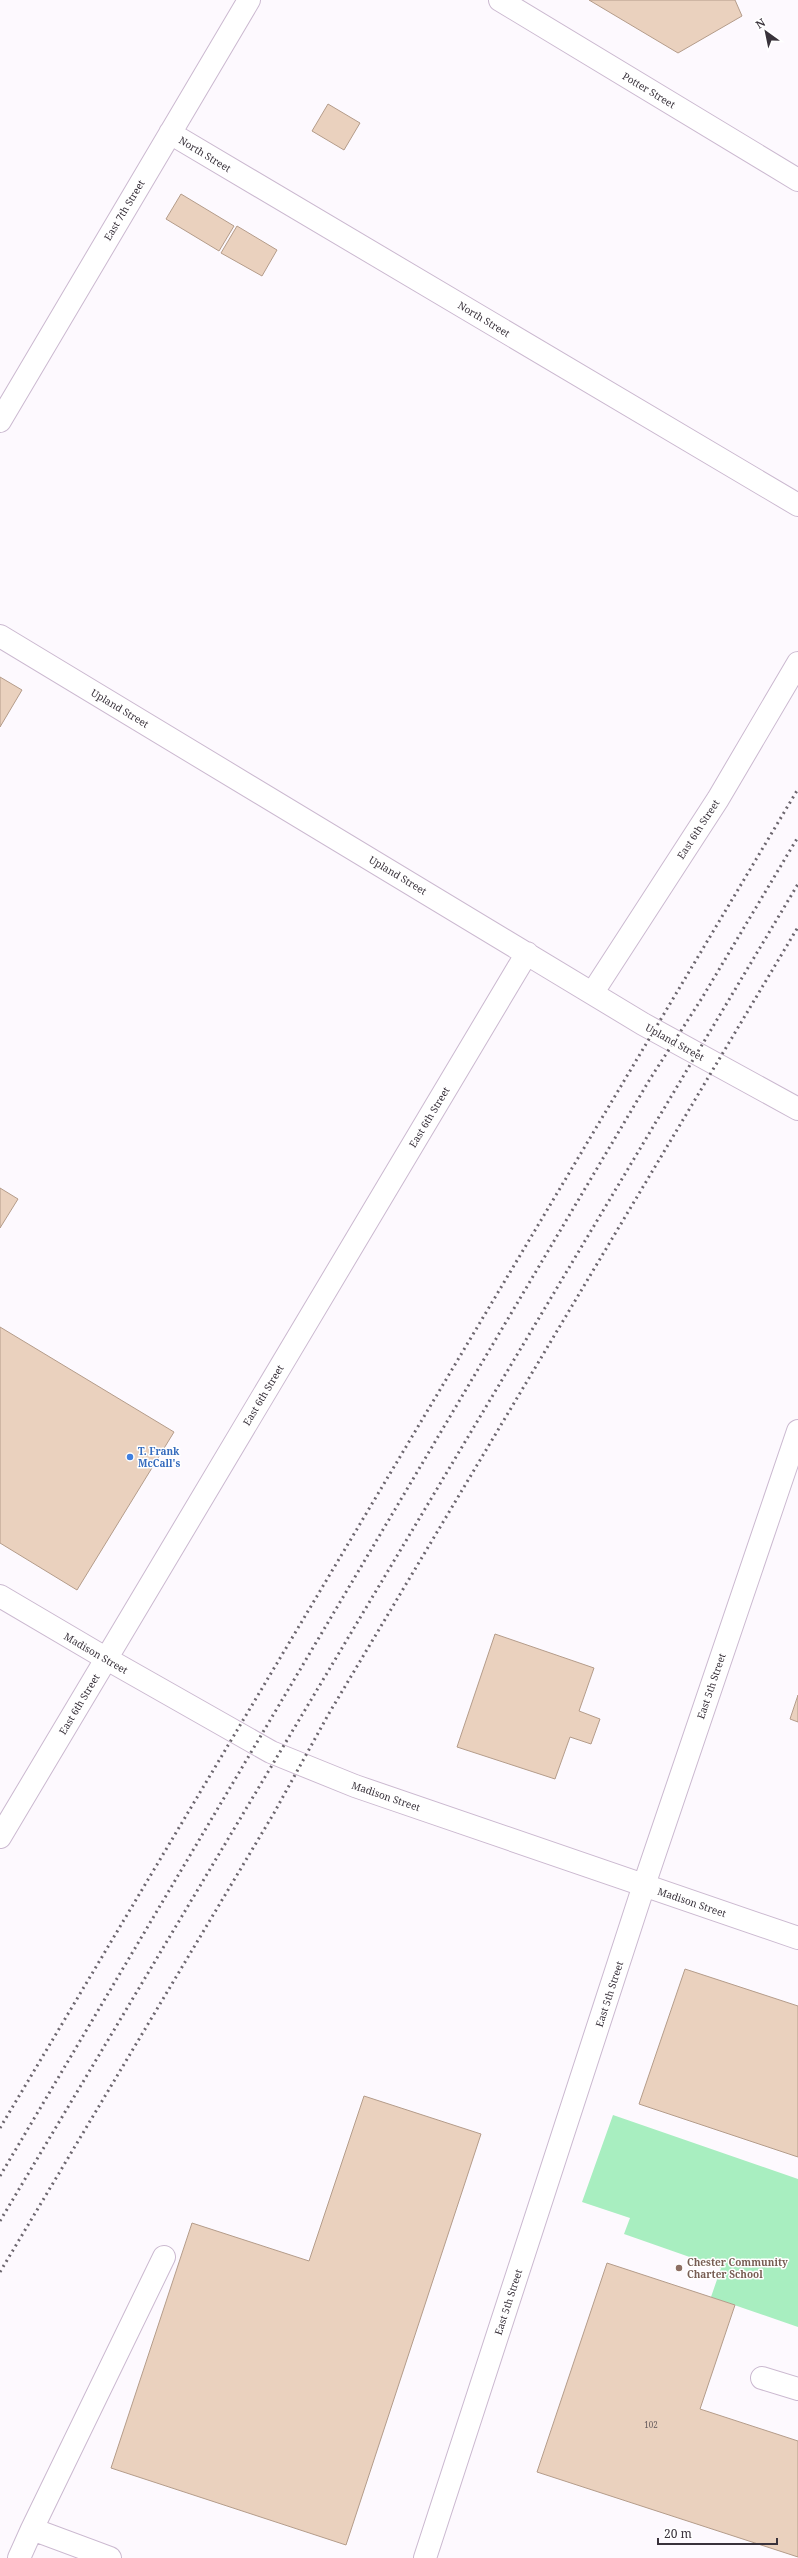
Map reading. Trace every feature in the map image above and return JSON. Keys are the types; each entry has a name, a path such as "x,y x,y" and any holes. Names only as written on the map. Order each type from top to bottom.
{"street":[{"name":"East 7th Street","path":"0,421 249,0"},
{"name":"Potter Street","path":"500,0 798,180"},
{"name":"North Street","path":"170,133 798,505"},
{"name":"Upland Street","path":"0,636 593,992 643,1024 798,1110"},
{"name":"East 6th Street","path":"593,992 718,799 798,663"},
{"name":"East 6th Street","path":"0,1837 527,953"},
{"name":"East 5th Street","path":"425,2558 644,1885 798,1431"},
{"name":"Madison Street","path":"0,1596 106,1659 271,1752 355,1786 798,1938"},
{"path":"19,2558 164,2257"},
{"path":"762,2378 798,2389"},
{"path":"32,2529 110,2558"}],"green space":[{"path":"613,2115 798,2179 798,2327 711,2297 721,2268 624,2234 630,2218 582,2202"}],"building":[{"path":"589,0 735,0 742,16 678,53"},
{"path":"328,104 360,123 344,150 312,131"},
{"path":"181,194 234,226 219,251 166,219"},
{"path":"237,226 277,250 262,276 221,253"},
{"path":"0,677 22,690 0,727"},
{"path":"0,1188 18,1199 0,1228"},
{"path":"0,1327 174,1432 77,1590 0,1543"},
{"path":"495,1634 594,1668 579,1711 600,1719 591,1744 570,1737 555,1779 457,1747"},
{"path":"798,1695 798,1722 790,1719"},
{"path":"685,1969 798,2006 798,2157 639,2104"},
{"path":"364,2096 481,2134 346,2545 111,2468 192,2223 309,2261"},
{"name":"Chester Community Charter School","path":"607,2263 735,2305 700,2409 798,2441 798,2557 537,2472"}],"railway":[{"path":"0,2128 798,789"},
{"path":"0,2176 650,1079 702,998 798,837"},
{"path":"0,2221 798,884"},
{"path":"0,2272 274,1813 328,1715 798,927"}],"place":[{"name":"T. Frank McCall's","path":"130,1457"},
{"name":"Chester Community Charter School","path":"679,2268"}]}
